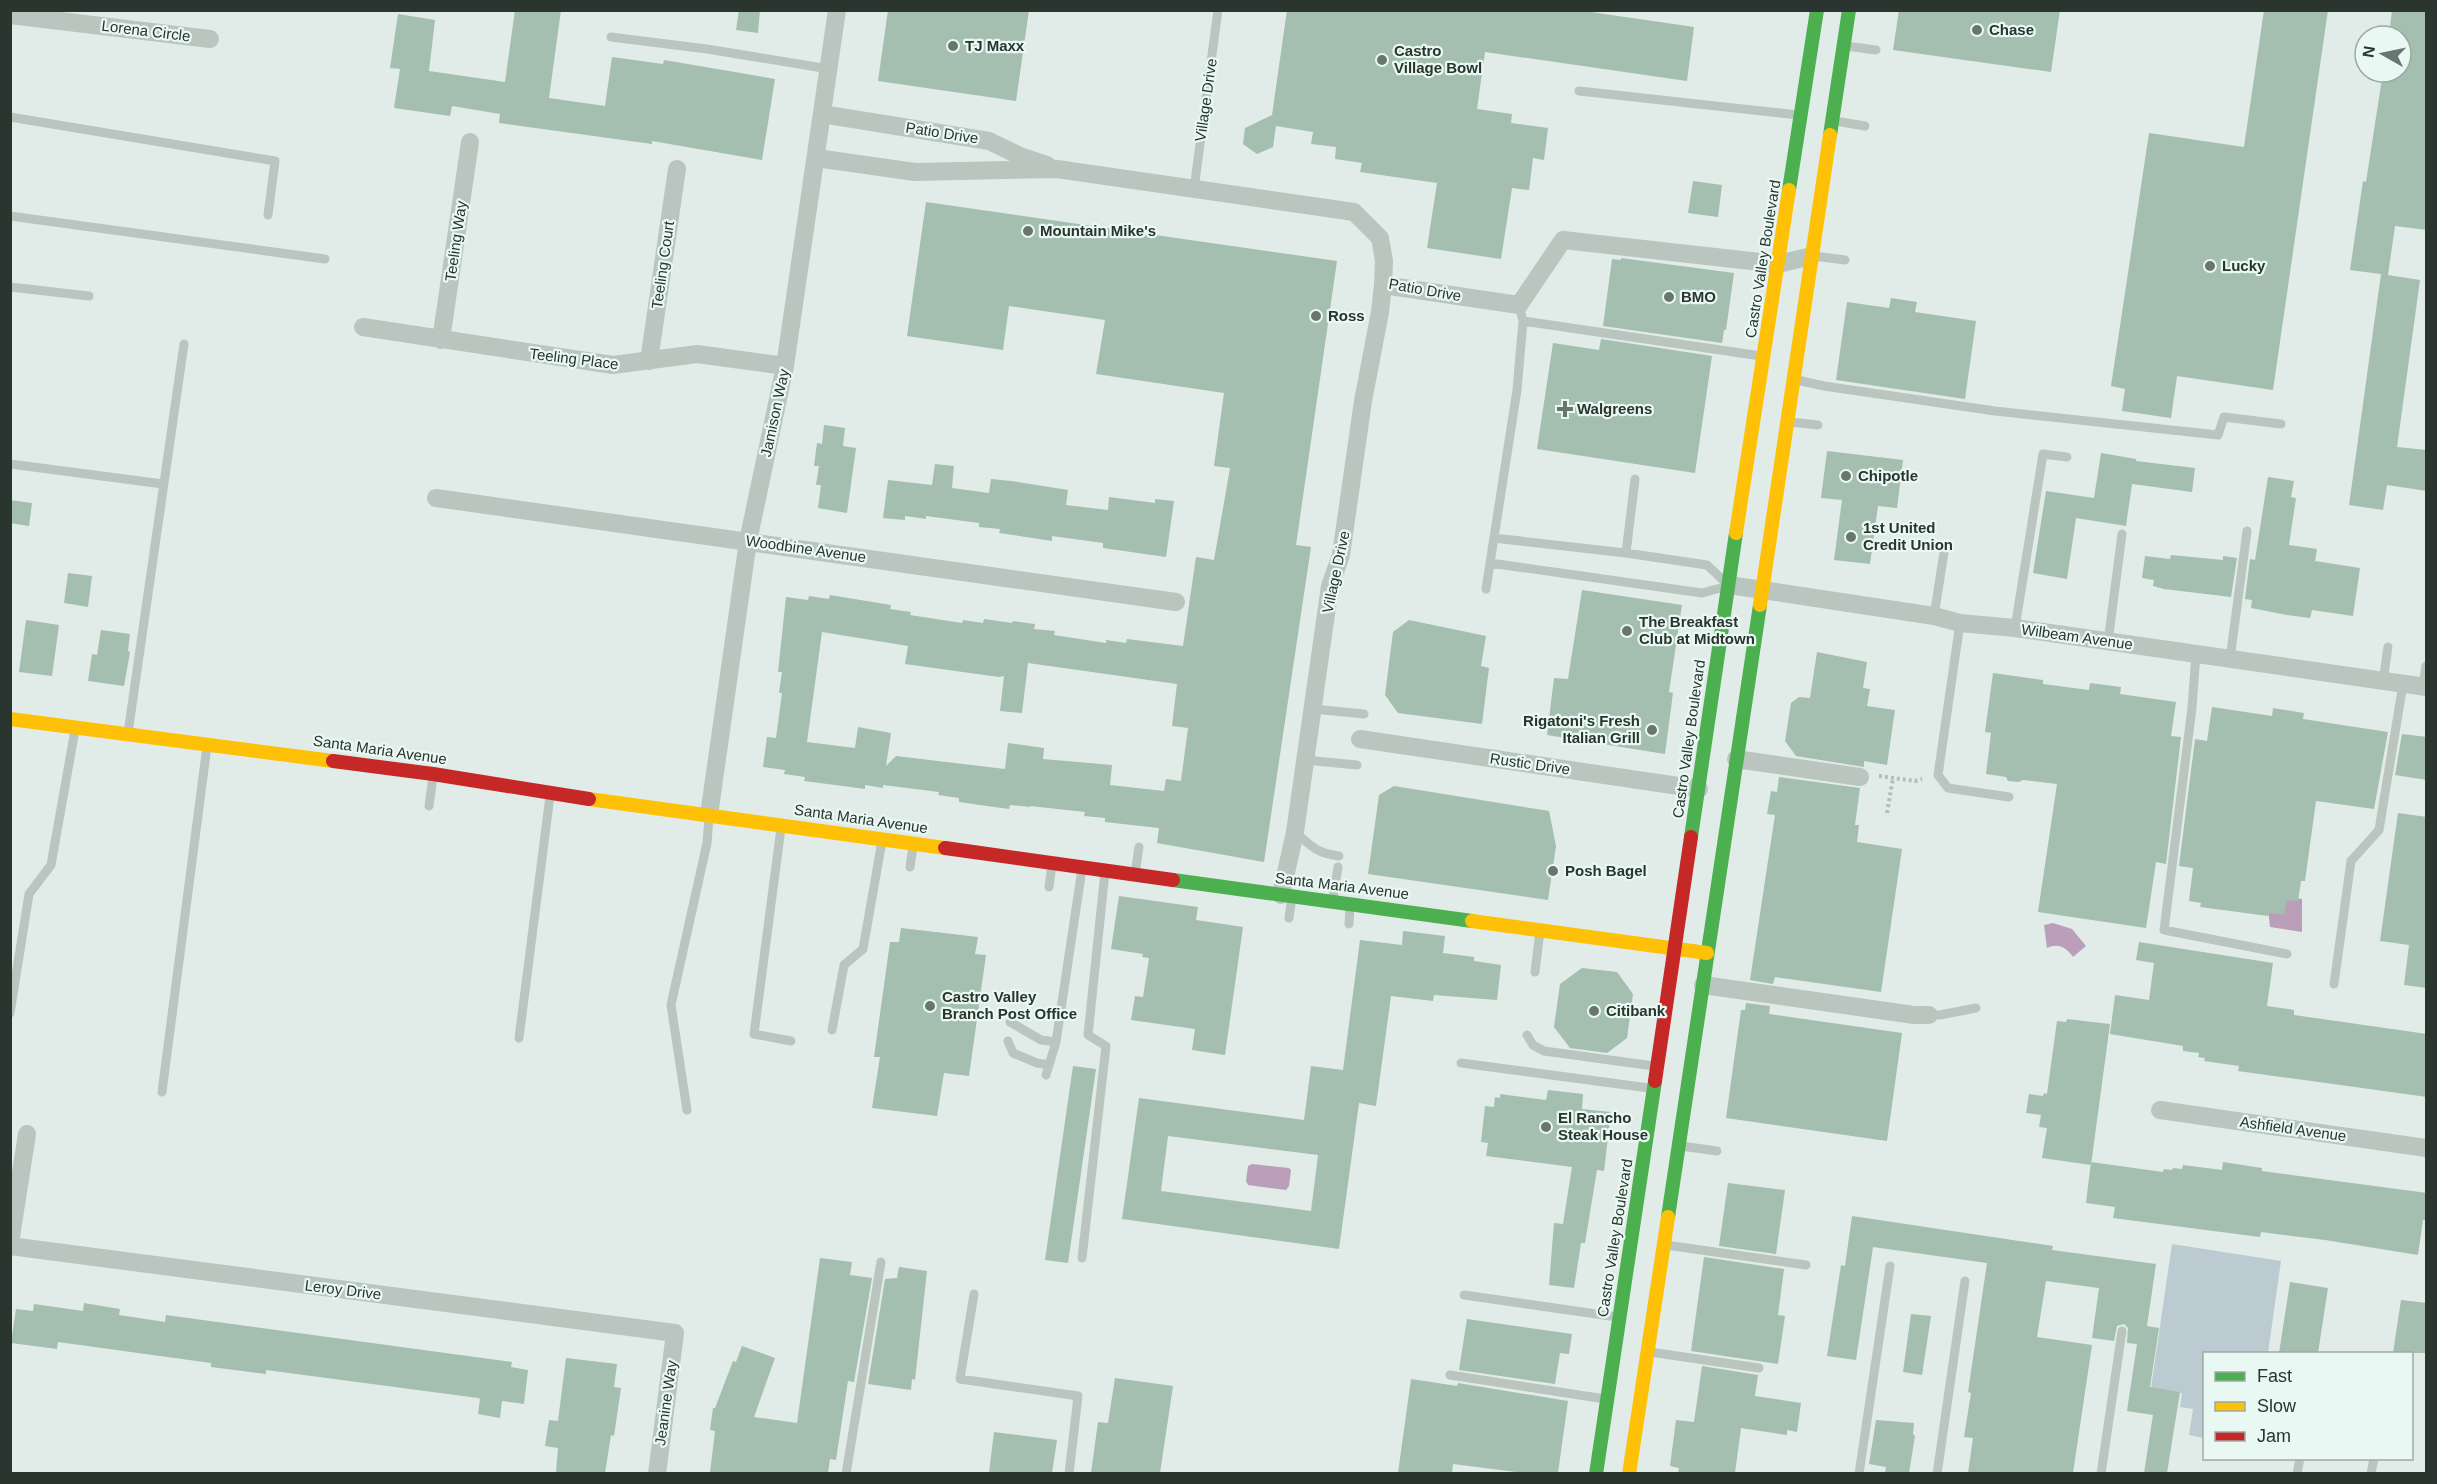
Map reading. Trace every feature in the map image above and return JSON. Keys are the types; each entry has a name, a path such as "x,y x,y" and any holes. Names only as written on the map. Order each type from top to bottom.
{"main road":[{"name":"Castro Valley Boulevard","path":"1596,1473 1817,10"},
{"path":"1629,1473 1849,10"},
{"name":"Santa Maria Avenue","path":"10,719 434,774 551,794 1707,953"}],"street":[{"name":"Jamison Way","path":"709,815 748,541 785,366 837,10"},
{"name":"Lorena Circle","path":"10,15 210,39"},
{"name":"Patio Drive","path":"822,114 989,141 1020,156 1057,169"},
{"name":"Teeling Way","path":"441,340 470,142"},
{"name":"Patio Drive","path":"816,158 915,172 1057,169 1354,212 1380,238 1384,261 1383,285 1521,313"},
{"name":"Teeling Court","path":"649,361 677,169"},
{"path":"1521,313 1563,240 1634,246 1778,264 1812,256"},
{"name":"Village Drive","path":"1287,895 1330,586 1341,555 1363,400 1383,285"},
{"name":"Teeling Place","path":"363,327 613,365 698,354 785,366"},
{"name":"Woodbine Avenue","path":"436,498 1176,602"},
{"name":"Wilbeam Avenue","path":"1729,585 1934,616 1960,622 2425,687"},
{"name":"Rustic Drive","path":"1360,739 1699,789"},
{"path":"1736,759 1860,777"},
{"path":"1703,985 1914,1015 1929,1015"},
{"name":"Ashfield Avenue","path":"2160,1110 2427,1148"},
{"path":"10,1245 27,1134"},
{"name":"Leroy Drive","path":"10,1245 675,1333"},
{"name":"Jeanine Way","path":"657,1473 675,1333"}],"lane":[{"name":"Village Drive","path":"1194,189 1218,10"},
{"path":"611,37 707,49 829,69"},
{"path":"1844,46 1876,50"},
{"path":"1579,91 1800,116"},
{"path":"10,117 275,160 268,215"},
{"path":"1832,121 1865,126"},
{"path":"10,216 325,259"},
{"path":"1812,256 1845,260"},
{"path":"10,287 89,296"},
{"path":"1486,589 1517,390 1521,313 1764,356"},
{"path":"128,733 184,344"},
{"path":"1795,379 1824,386 1995,411 2218,435 2224,417 2281,424"},
{"path":"1788,421 1818,425"},
{"path":"2015,628 2043,454 2067,457"},
{"path":"10,464 164,484"},
{"path":"1626,553 1635,479"},
{"path":"2230,659 2247,531"},
{"path":"2108,642 2122,534"},
{"path":"1494,538 1707,565 1729,585"},
{"path":"1934,616 1945,546"},
{"path":"1490,563 1702,593 1729,585"},
{"path":"1960,622 1938,775 1948,788 2009,797"},
{"path":"2383,681 2388,647"},
{"path":"2196,654 2192,708 2164,930 2287,954"},
{"path":"2425,687 2427,666"},
{"path":"2334,984 2351,861 2379,830 2403,684"},
{"path":"1313,709 1364,714"},
{"path":"10,1013 29,894 51,865 76,727"},
{"path":"162,1092 207,744"},
{"path":"1305,760 1357,765"},
{"path":"429,806 434,774"},
{"path":"519,1038 551,794"},
{"path":"687,1110 671,1005 707,843 709,815"},
{"path":"782,825 754,1034 791,1041"},
{"path":"1294,832 1315,850 1323,854 1339,856"},
{"path":"832,1030 844,965 863,949 883,839"},
{"path":"910,867 913,843"},
{"path":"1135,874 1139,847"},
{"path":"1049,887 1052,862"},
{"path":"1046,1076 1056,1042 1082,866"},
{"path":"1333,902 1338,867"},
{"path":"1082,1258 1106,1046 1088,1035 1105,870"},
{"path":"1287,895 1289,918"},
{"path":"1348,924 1351,904"},
{"path":"1535,972 1541,929"},
{"path":"1929,1015 1977,1008"},
{"path":"1010,1022 1041,1040 1056,1042"},
{"path":"1527,1035 1533,1046 1544,1051 1657,1067"},
{"path":"1008,1041 1013,1053 1037,1063 1049,1065"},
{"path":"1461,1063 1654,1089"},
{"path":"1678,1146 1717,1151"},
{"path":"1664,1245 1806,1265"},
{"path":"846,1473 881,1262"},
{"path":"1859,1473 1890,1266"},
{"path":"1937,1473 1965,1281"},
{"path":"974,1294 960,1379 1078,1396 1069,1473"},
{"path":"1464,1295 1620,1317"},
{"path":"2101,1473 2122,1331"},
{"path":"1647,1351 1759,1368"},
{"path":"1450,1375 1607,1400"}],"path":[{"path":"1860,777 1871,775 1915,781 1938,775"},
{"path":"1887,813 1893,778"}],"shaded area":[{"path":"2282,896 2302,899 2302,932 2270,927 2268,910"},
{"path":"2053,923 2072,929 2086,946 2073,957 2062,947 2047,948 2044,925"},
{"path":"1252,1164 1289,1168 1291,1170 1289,1186 1286,1190 1248,1185 1246,1181 1248,1166"},
{"path":"2172,1244 2281,1261 2268,1352 2203,1352 2203,1438 2189,1435 2193,1409 2180,1407 2182,1393 2151,1388"}],"building":[{"path":"515,10 561,10 549,98 605,106 612,57 663,64 664,60 775,79 762,160 652,141 652,144 499,123 500,114 452,106 450,116 394,108 400,69 390,68 398,14 435,20 429,71 505,82"},
{"path":"739,10 760,10 758,33 736,30"},
{"name":"TJ Maxx","path":"888,10 1029,10 1016,101 878,81"},
{"path":"1287,10 1577,10 1694,27 1687,81 1485,52 1477,109 1512,114 1511,123 1548,128 1544,160 1533,158 1529,190 1512,188 1501,259 1427,248 1437,183 1360,172 1362,163 1335,159 1336,147 1311,144 1313,132 1276,126 1273,147 1257,154 1243,144 1245,128 1272,115"},
{"name":"Chase","path":"1899,10 2060,10 2051,72 1893,50"},
{"name":"Lucky","path":"2264,10 2328,10 2273,390 2177,376 2171,418 2122,411 2125,389 2111,386 2149,133 2244,147"},
{"path":"2392,10 2427,10 2427,230 2395,226 2388,275 2350,270 2363,181 2366,182 2381,84 2413,84 2413,24 2390,24"},
{"path":"1693,181 1722,185 1718,217 1688,213"},
{"path":"926,202 1337,261 1296,545 1311,547 1264,862 1157,843 1159,828 1105,822 1105,818 1084,816 1085,812 1010,805 1009,809 959,802 959,798 938,795 939,792 883,785 883,788 865,785 865,789 804,781 805,777 784,774 785,770 763,767 767,737 776,738 782,693 779,693 782,672 778,672 786,597 808,600 809,596 829,599 830,595 891,605 890,609 911,612 910,615 962,623 963,620 983,623 984,619 1012,623 1013,621 1035,624 1034,629 1055,631 1054,635 1106,643 1106,640 1126,643 1127,639 1183,646 1196,557 1214,560 1230,468 1214,466 1224,393 1096,374 1105,320 1009,306 1003,350 907,336","holes":["822,632 908,646 905,664 1004,676 1000,711 1022,713 1028,663 1177,684 1172,726 1188,728 1181,781 1166,779 1164,791 1110,785 1112,765 1043,759 1044,748 1008,743 1005,769 896,756 886,766 891,733 858,727 855,748 807,742"]},
{"name":"BMO","path":"1621,258 1734,273 1722,343 1603,326 1612,259 1621,260"},
{"path":"2381,274 2420,280 2397,447 2427,450 2427,491 2387,485 2383,510 2349,505"},
{"path":"1891,298 1917,302 1915,312 1976,321 1965,399 1836,380 1847,302 1889,308"},
{"name":"Walgreens","path":"1601,339 1712,356 1695,473 1537,449 1553,343 1599,350"},
{"path":"824,425 845,428 843,446 856,448 847,513 818,508 821,485 816,485 819,466 814,466 817,443 822,444"},
{"path":"1827,451 1903,460 1897,508 1878,506 1870,564 1834,560 1842,500 1821,498"},
{"path":"2101,453 2136,459 2136,461 2195,468 2192,492 2132,484 2126,526 2076,518 2067,579 2033,573 2046,491 2094,498"},
{"path":"935,464 954,466 952,488 989,493 991,479 1011,481 1068,490 1066,505 1108,510 1109,497 1155,503 1155,499 1174,501 1166,557 1103,548 1103,543 1052,536 1052,541 999,533 1000,529 979,527 979,523 926,516 926,519 905,516 905,520 883,518 888,480 932,485"},
{"path":"2268,477 2294,481 2291,497 2296,498 2289,545 2317,549 2315,561 2360,568 2353,616 2312,610 2310,618 2287,615 2251,608 2252,600 2245,599 2250,559 2255,560"},
{"path":"10,500 32,503 29,526 10,523"},
{"path":"2171,555 2223,560 2223,556 2237,558 2231,597 2164,589 2153,586 2154,580 2142,578 2145,556 2170,559"},
{"path":"68,573 92,576 88,607 64,603"},
{"path":"1582,590 1682,605 1669,692 1673,693 1665,754 1547,735 1554,678 1568,679"},
{"path":"26,620 59,625 52,676 19,672"},
{"path":"1409,620 1486,636 1481,666 1489,668 1482,724 1398,713 1385,695 1393,632"},
{"path":"101,630 130,634 128,651 130,652 124,686 88,681 92,654 97,655"},
{"path":"1817,652 1867,662 1863,688 1870,689 1867,706 1895,710 1887,765 1864,761 1864,767 1796,756 1785,741 1791,703 1799,697 1810,698"},
{"path":"1993,673 2043,680 2043,684 2089,690 2090,683 2121,687 2120,694 2176,702 2171,736 2181,737 2166,864 2156,862 2146,928 2038,912 2057,784 2023,780 2008,781 2006,777 1986,774 1991,733 1985,732"},
{"path":"2212,707 2272,716 2273,708 2304,713 2303,719 2388,732 2374,809 2316,801 2305,881 2301,881 2298,901 2287,900 2284,915 2269,913 2268,916 2200,907 2201,903 2189,901 2193,868 2179,866 2195,739 2207,741"},
{"path":"2402,734 2427,737 2427,780 2395,775"},
{"path":"1779,777 1860,788 1855,825 1859,825 1857,842 1902,849 1881,992 1775,977 1773,984 1750,980 1775,815 1767,814 1771,791 1777,792"},
{"path":"1394,786 1549,811 1556,846 1548,900 1368,874 1379,795"},
{"path":"2398,813 2427,817 2427,988 2404,985 2409,945 2380,941"},
{"path":"1119,896 1198,907 1196,920 1243,927 1225,1055 1192,1050 1195,1029 1131,1020 1135,996 1143,997 1149,958 1142,957 1143,954 1111,949"},
{"name":"Castro Valley Branch Post Office","path":"901,928 978,937 975,954 986,955 969,1076 944,1073 937,1116 872,1108 880,1057 874,1057 890,942 899,942"},
{"path":"1403,931 1445,936 1443,953 1474,957 1474,961 1501,965 1497,1000 1434,995 1433,1001 1391,996 1376,1106 1359,1103 1339,1249 1122,1219 1139,1098 1304,1120 1311,1066 1343,1070 1360,940 1402,945","holes":["1168,1136 1318,1155 1311,1211 1161,1191"]},
{"path":"2139,942 2273,963 2267,1006 2294,1010 2294,1015 2427,1034 2427,1097 2238,1071 2239,1066 2204,1061 2205,1058 2198,1057 2199,1053 2183,1051 2183,1046 2110,1034 2115,995 2149,1000 2154,963 2136,960"},
{"name":"Citibank","path":"1582,968 1617,972 1633,994 1627,1038 1607,1053 1570,1048 1554,1027 1560,984"},
{"path":"1746,1003 1770,1006 1769,1014 1902,1033 1887,1141 1726,1118 1741,1010 1745,1010"},
{"path":"2067,1019 2110,1024 2091,1165 2042,1158 2047,1128 2039,1127 2041,1115 2026,1113 2029,1094 2043,1096 2044,1093 2047,1094 2057,1021 2066,1022"},
{"path":"1073,1066 1096,1069 1068,1263 1045,1260"},
{"name":"El Rancho Steak House","path":"1548,1090 1583,1094 1582,1109 1611,1112 1604,1171 1597,1170 1585,1243 1581,1243 1574,1288 1549,1285 1554,1223 1563,1224 1572,1167 1486,1156 1488,1143 1481,1142 1485,1106 1494,1107 1495,1097 1500,1098 1500,1094 1546,1100"},
{"path":"2091,1162 2163,1172 2164,1169 2182,1169 2183,1165 2222,1170 2223,1162 2262,1168 2262,1171 2427,1193 2427,1220 2423,1220 2418,1255 2261,1232 2260,1237 2113,1218 2115,1207 2086,1203"},
{"path":"1728,1183 1785,1190 1776,1254 1719,1246"},
{"path":"1852,1216 2053,1246 2052,1250 2156,1264 2147,1326 2159,1328 2150,1387 2180,1392 2167,1473 2144,1473 2153,1415 2127,1411 2137,1344 2127,1343 2128,1328 2124,1324 2117,1326 2114,1341 2092,1338 2099,1288 2046,1281 2037,1337 2092,1345 2073,1473 1968,1473 1973,1438 1964,1437 1971,1393 1968,1392 1987,1263 1873,1247 1856,1360 1827,1356 1841,1265 1845,1266"},
{"path":"1704,1257 1784,1269 1778,1315 1785,1316 1778,1364 1691,1351"},
{"path":"820,1258 852,1262 850,1275 872,1278 854,1382 848,1381 836,1460 830,1459 828,1473 710,1473 715,1431 710,1430 713,1408 715,1408 733,1361 736,1362 742,1346 775,1358 754,1417 797,1423"},
{"path":"899,1267 927,1271 915,1380 912,1379 911,1390 868,1384 885,1279 897,1278"},
{"path":"2290,1282 2328,1288 2318,1352 2279,1352"},
{"path":"2401,1300 2427,1303 2427,1353 2393,1352"},
{"path":"84,1303 120,1309 119,1315 165,1322 166,1315 512,1362 511,1367 528,1370 524,1404 502,1401 500,1418 478,1414 480,1399 478,1398 266,1370 266,1374 211,1367 211,1363 58,1342 57,1349 11,1343 16,1309 33,1311 34,1304 83,1311"},
{"path":"1911,1314 1931,1316 1922,1375 1903,1372"},
{"path":"1467,1319 1572,1334 1569,1354 1560,1353 1555,1384 1459,1370"},
{"path":"566,1358 617,1364 614,1387 621,1388 614,1436 611,1435 605,1473 556,1473 558,1448 545,1446 549,1420 558,1421"},
{"path":"1702,1366 1758,1375 1755,1396 1801,1403 1797,1432 1787,1430 1787,1435 1741,1428 1735,1473 1678,1473 1679,1468 1670,1466 1676,1420 1694,1422"},
{"path":"1115,1378 1173,1386 1160,1473 1091,1473 1098,1422 1108,1423"},
{"path":"1411,1379 1457,1386 1458,1383 1568,1401 1558,1473 1524,1473 1453,1464 1452,1473 1398,1473"},
{"path":"1876,1420 1914,1423 1913,1434 1915,1436 1909,1473 1885,1473 1886,1467 1869,1464"},
{"path":"994,1432 1057,1440 1052,1473 989,1473"}],"traffic: fast":[{"path":"1789,190 1817,10"},
{"path":"1830,135 1849,10"},
{"path":"1691,837 1736,533"},
{"path":"1668,1217 1760,605"},
{"path":"1173,880 1472,921"},
{"path":"1596,1474 1655,1081"}],"traffic: slow":[{"path":"1760,605 1830,135"},
{"path":"1736,533 1789,190"},
{"path":"10,719 333,761"},
{"path":"589,799 945,848"},
{"path":"1472,921 1707,953"},
{"path":"1629,1474 1668,1217"}],"traffic: jam":[{"path":"333,761 433,774 589,799"},
{"path":"1655,1081 1691,837"},
{"path":"945,848 1173,880"}],"place":[{"name":"Chase","path":"1977,30"},
{"name":"TJ Maxx","path":"953,46"},
{"name":"Castro Village Bowl","path":"1382,60"},
{"name":"Mountain Mike's","path":"1028,231"},
{"name":"Lucky","path":"2210,266"},
{"name":"BMO","path":"1669,297"},
{"name":"Ross","path":"1316,316"},
{"name":"Walgreens","path":"1565,409"},
{"name":"Chipotle","path":"1846,476"},
{"name":"1st United Credit Union","path":"1851,537"},
{"name":"The Breakfast Club at Midtown","path":"1627,631"},
{"name":"Rigatoni's Fresh Italian Grill","path":"1652,730"},
{"name":"Posh Bagel","path":"1553,871"},
{"name":"Castro Valley Branch Post Office","path":"930,1006"},
{"name":"Citibank","path":"1594,1011"},
{"name":"El Rancho Steak House","path":"1546,1127"}]}
